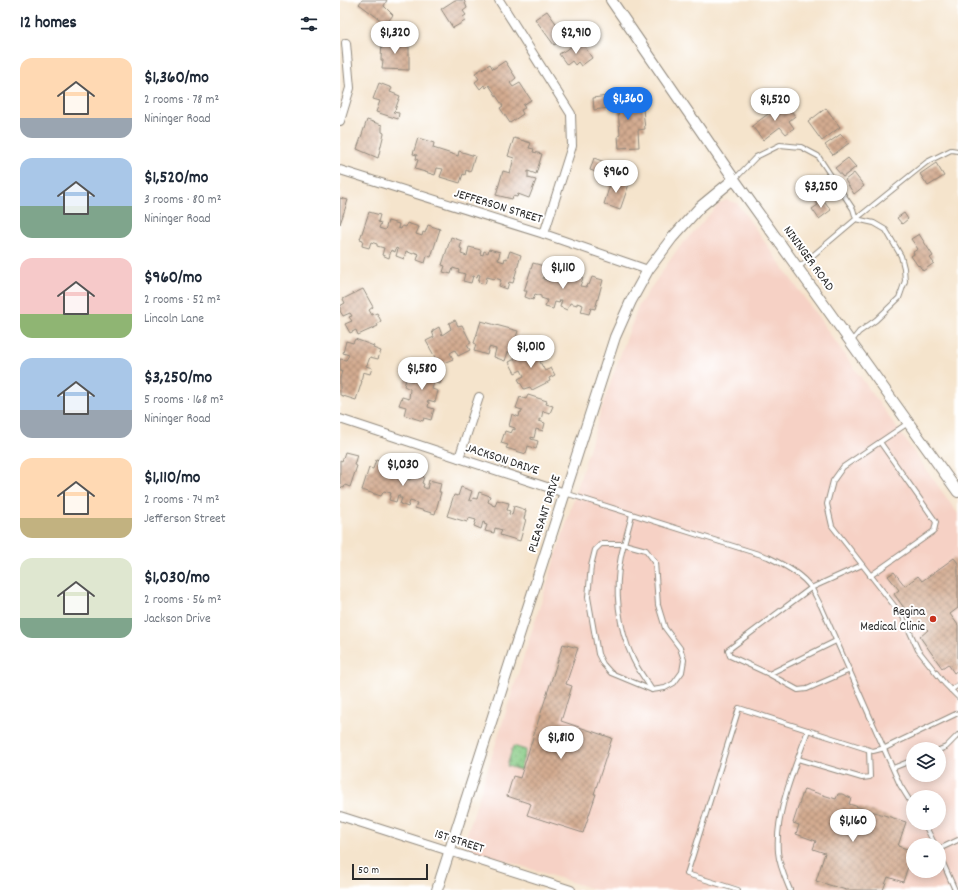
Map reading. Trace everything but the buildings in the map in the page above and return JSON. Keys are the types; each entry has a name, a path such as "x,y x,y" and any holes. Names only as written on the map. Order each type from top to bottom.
{"street":[{"path":"499,0 571,114 572,146 544,234"},
{"name":"NININGER ROAD","path":"611,0 734,179 958,492"},
{"path":"340,121 350,88 346,43"},
{"name":"JEFFERSON STREET","path":"340,170 544,234 648,270"},
{"name":"PLEASANT DRIVE","path":"437,890 615,337 630,301 648,270 672,238 700,207 734,179"},
{"path":"459,458 479,397"},
{"name":"JACKSON DRIVE","path":"340,419 566,493"},
{"name":"1ST STREET","path":"340,816 571,890"}],"lane":[{"path":"734,179 756,158 780,145 801,147 818,156 853,209 856,219"},
{"path":"798,268 856,219 928,162 951,150 958,151"},
{"path":"851,342 859,332 876,320 899,298 905,281 901,256 886,230 874,223 856,219"},
{"path":"908,423 843,466 834,481 827,504 832,526 870,576 904,616 918,650 958,698"},
{"path":"870,576 934,531 936,522 880,442"},
{"path":"566,493 768,557 786,566 811,588 850,670 885,748 900,786 906,795"},
{"path":"632,514 621,556 618,579 618,605 622,631 633,659 652,690"},
{"path":"601,544 624,544 646,550 655,562 658,605 665,628 680,648 684,660 682,672 674,683 665,688 652,690 611,673 603,664 598,654 588,597 592,560 595,550 601,544"},
{"path":"850,670 807,689 798,690 769,674 730,656 728,650 811,588 862,565"},
{"path":"769,674 836,641"},
{"path":"951,690 958,685"},
{"path":"738,890 687,874 739,708 873,751 885,748 958,714"},
{"path":"790,890 783,874 778,852 778,828 783,805 808,730"},
{"path":"946,747 958,735"},
{"path":"798,759 862,778 870,777 869,750"},
{"path":"893,768 906,763"},
{"path":"946,846 958,840"},
{"path":"946,870 955,890"}],"shaded area":[{"path":"726,200 737,203 958,514 958,890 596,890 475,851 469,847 465,840 603,404 625,342 639,305 677,250 719,204"}],"green space":[{"path":"513,746 526,750 520,770 507,766"}],"place":[{"name":"Regina Medical Clinic","path":"933,619"}]}
